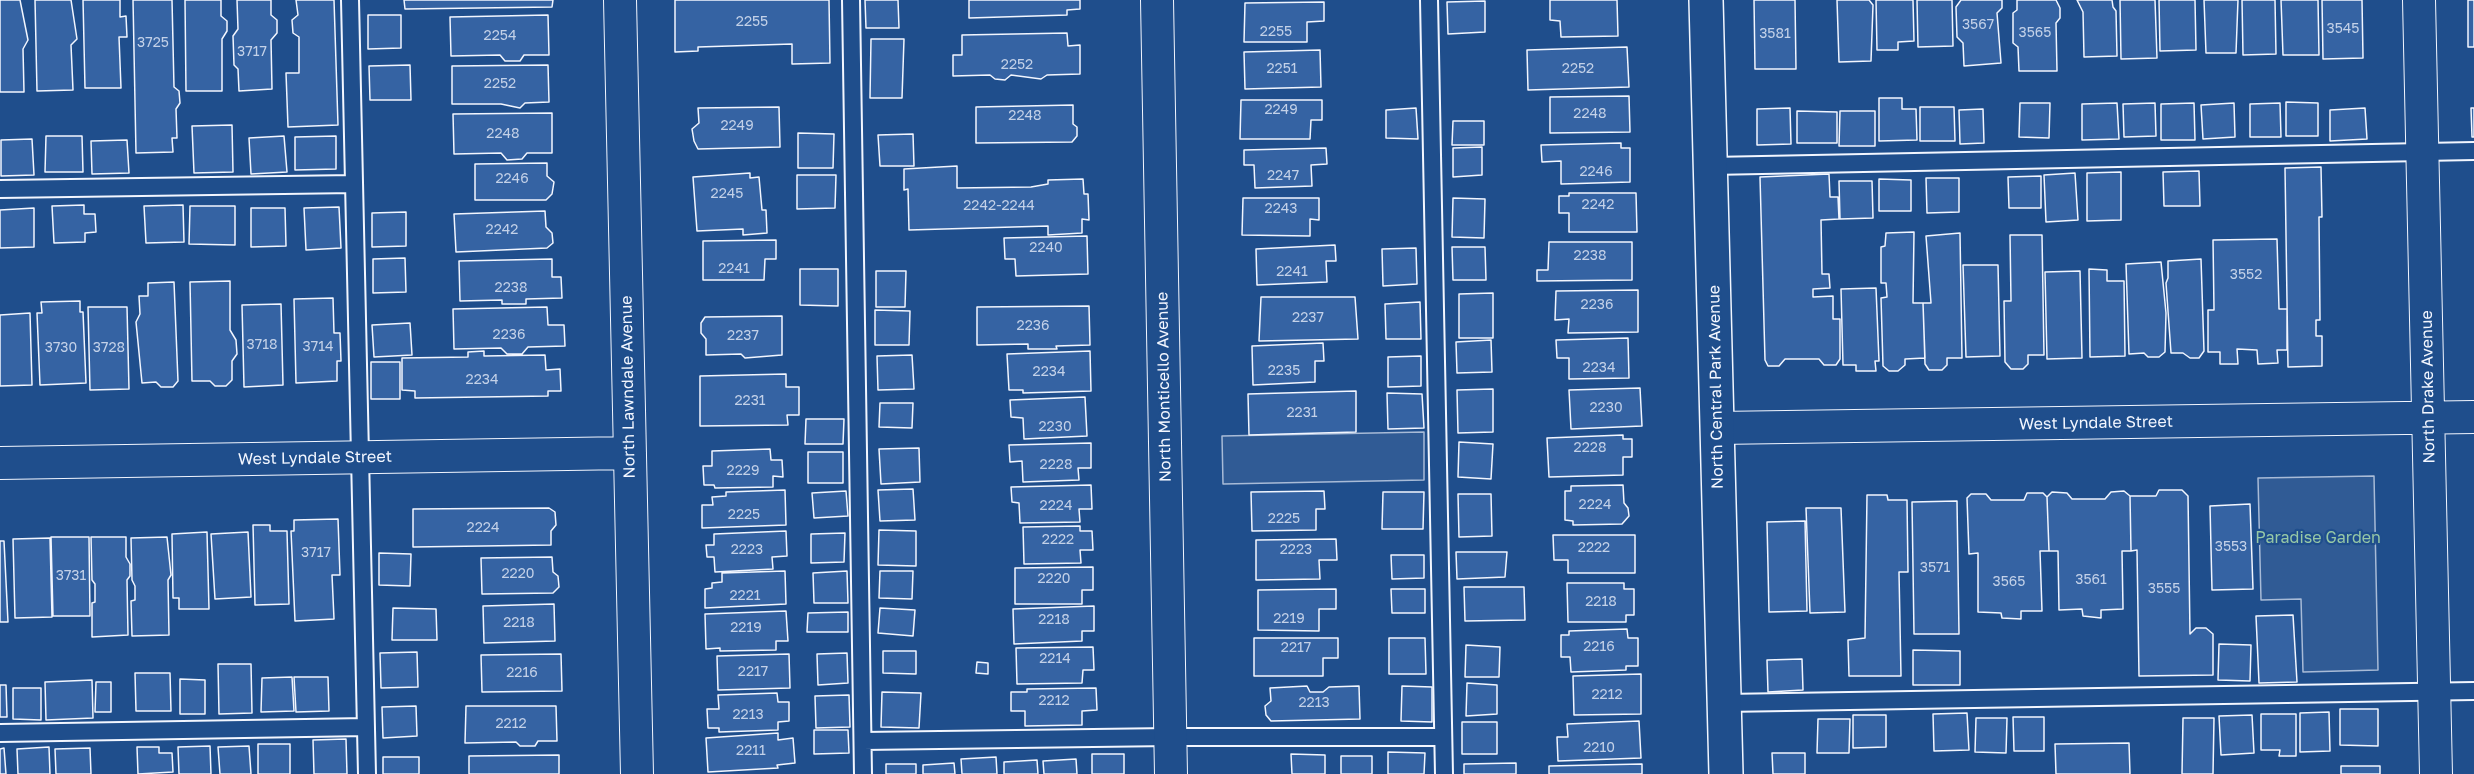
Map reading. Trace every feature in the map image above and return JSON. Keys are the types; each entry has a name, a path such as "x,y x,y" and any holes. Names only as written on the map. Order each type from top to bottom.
{"street":[{"name":"North Lawndale Avenue","path":"620,0 637,774"},
{"name":"North Monticello Avenue","path":"1157,0 1171,774"},
{"name":"North Central Park Avenue","path":"1706,0 1725,774"},
{"name":"North Drake Avenue","path":"2419,0 2436,774"},
{"name":"West Lyndale Street","path":"1717,428 2474,417"},
{"name":"West Lyndale Street","path":"0,463 630,453"}],"lane":[{"path":"350,0 367,774"},
{"path":"851,0 863,774"},
{"path":"1429,0 1444,774"},
{"path":"1711,166 2474,152"},
{"path":"0,189 354,184"},
{"path":"1724,703 2474,691"},
{"path":"0,733 366,727"},
{"path":"863,741 1170,737 1443,737"}],"shaded area":[{"path":"1424,432 1424,480 1223,484 1222,436"},
{"name":"Paradise Garden","path":"2374,476 2378,670 2303,672 2301,599 2261,600 2258,478"}],"building":[{"path":"0,0 20,0 28,40 23,49 24,92 0,92"},
{"path":"35,0 71,0 77,39 71,45 73,90 37,91"},
{"path":"83,0 120,0 120,17 126,16 127,37 119,37 121,88 85,88"},
{"path":"133,0 172,0 174,87 179,91 180,103 176,109 177,138 172,138 173,152 136,153"},
{"path":"185,0 221,0 221,16 227,21 227,31 222,39 222,91 186,91"},
{"path":"237,0 271,0 271,15 277,20 277,33 271,40 272,89 239,91 238,69 234,65 233,36 238,29"},
{"path":"296,0 334,0 338,125 288,127 286,73 299,73 299,37 293,33 292,20 298,15"},
{"path":"404,0 553,0 552,7 405,9"},
{"path":"675,0 829,0 830,63 792,64 792,44 698,47 698,51 675,52"},
{"path":"865,0 898,0 899,28 866,28"},
{"path":"969,0 1080,0 1080,9 1067,10 1067,15 969,18"},
{"path":"1550,0 1617,0 1618,36 1561,37 1560,21 1550,20"},
{"path":"1754,0 1795,0 1796,69 1755,69"},
{"path":"1837,0 1869,0 1873,5 1871,61 1839,62"},
{"path":"1876,0 1913,0 1914,41 1898,42 1898,50 1877,50"},
{"path":"1917,0 1952,0 1953,46 1918,47"},
{"path":"1961,0 2002,0 2002,8 1997,13 2001,63 1964,66 1963,43 1957,37 1956,7"},
{"path":"2017,0 2056,0 2060,8 2060,18 2056,23 2057,71 2019,71 2018,47 2013,43 2013,13 2017,10"},
{"path":"2077,0 2112,0 2116,11 2117,56 2084,57 2083,12"},
{"path":"2120,0 2155,0 2157,58 2121,59"},
{"path":"2159,0 2195,0 2196,50 2160,51"},
{"path":"2204,0 2238,0 2236,53 2206,53"},
{"path":"2242,0 2275,0 2276,54 2243,55"},
{"path":"2281,0 2318,0 2319,55 2283,55"},
{"path":"2322,0 2362,0 2363,58 2323,59"},
{"path":"2468,0 2474,0 2474,47 2468,47"},
{"path":"1485,1 1485,32 1448,34 1447,2"},
{"path":"1324,2 1324,21 1307,22 1307,42 1244,42 1245,3"},
{"path":"368,15 401,15 401,48 368,49"},
{"path":"548,15 549,55 524,55 520,61 505,61 500,55 451,56 450,17"},
{"path":"1067,33 1068,46 1080,45 1080,74 1047,75 1041,79 1011,75 1005,80 995,79 990,75 953,76 953,55 962,55 962,35"},
{"path":"871,39 904,39 902,98 870,98"},
{"path":"1627,47 1629,87 1528,90 1527,50"},
{"path":"1320,50 1321,87 1245,89 1244,52"},
{"path":"410,65 411,100 370,100 369,66"},
{"path":"548,65 549,102 525,103 520,108 501,104 452,104 452,66"},
{"path":"1629,96 1630,132 1550,133 1550,97"},
{"path":"1879,98 1902,98 1902,109 1916,109 1917,140 1879,141"},
{"path":"1241,100 1322,100 1322,120 1311,120 1310,139 1240,139"},
{"path":"2286,102 2318,103 2318,136 2286,136"},
{"path":"2020,103 2050,103 2049,138 2019,137"},
{"path":"2117,103 2119,139 2082,140 2082,104"},
{"path":"2155,103 2156,136 2124,137 2123,104"},
{"path":"2194,103 2195,140 2161,140 2161,104"},
{"path":"2234,103 2235,137 2203,139 2201,105"},
{"path":"2280,103 2281,137 2250,137 2250,104"},
{"path":"1073,105 1073,124 1077,127 1077,136 1072,142 976,143 976,107"},
{"path":"779,107 780,147 698,149 694,141 692,129 699,123 698,108"},
{"path":"1920,107 1954,107 1955,141 1920,141"},
{"path":"1416,108 1418,139 1386,138 1386,110"},
{"path":"1790,108 1791,144 1757,145 1757,109"},
{"path":"2365,108 2367,139 2330,141 2330,110"},
{"path":"2471,108 2474,108 2474,137 2472,137"},
{"path":"1983,109 1984,143 1960,144 1959,110"},
{"path":"1797,111 1837,112 1837,143 1797,143"},
{"path":"1840,111 1875,111 1875,146 1839,146"},
{"path":"552,113 552,153 527,153 522,159 507,160 501,153 454,154 453,114"},
{"path":"1453,121 1484,121 1484,145 1452,145"},
{"path":"232,125 233,172 194,173 192,126"},
{"path":"798,133 834,134 833,168 798,168"},
{"path":"913,134 914,166 880,166 878,135"},
{"path":"46,136 82,136 83,172 45,172"},
{"path":"284,136 287,172 251,174 249,138"},
{"path":"336,136 336,169 295,170 295,137"},
{"path":"32,139 34,175 1,176 1,140"},
{"path":"127,140 129,173 92,174 91,141"},
{"path":"1621,143 1621,148 1630,148 1630,182 1561,184 1561,161 1542,162 1541,145"},
{"path":"1482,147 1482,175 1453,177 1453,148"},
{"path":"1326,148 1327,164 1311,165 1312,186 1255,188 1254,165 1244,165 1244,150"},
{"path":"547,163 547,176 554,182 552,194 546,200 475,200 475,164"},
{"path":"957,166 957,188 1031,187 1048,184 1048,180 1083,179 1084,194 1088,194 1089,220 1082,219 1082,233 1048,235 1048,226 909,230 908,189 904,190 904,169"},
{"path":"2321,167 2320,320 2316,320 2316,336 2322,336 2322,366 2288,367 2285,168"},
{"path":"2199,171 2200,206 2164,206 2163,172"},
{"path":"2121,172 2121,220 2087,221 2087,173"},
{"path":"750,173 750,178 759,177 762,210 766,210 767,233 743,235 743,229 697,231 693,177"},
{"path":"2075,173 2078,220 2046,222 2044,175"},
{"path":"1829,174 1830,197 1838,197 1839,219 1821,220 1822,274 1829,274 1830,288 1813,289 1813,297 1833,296 1833,319 1840,319 1840,359 1836,365 1824,365 1819,359 1785,359 1779,366 1768,366 1765,360 1760,177"},
{"path":"797,175 836,175 835,208 797,209"},
{"path":"2041,176 2041,208 2009,208 2008,177"},
{"path":"1926,178 1959,178 1959,212 1927,213"},
{"path":"1879,179 1911,180 1911,211 1879,211"},
{"path":"1839,181 1872,181 1873,218 1840,219"},
{"path":"1569,193 1636,193 1637,232 1569,232 1569,213 1559,213 1559,196 1569,196"},
{"path":"1243,198 1319,198 1319,220 1310,219 1310,236 1242,235"},
{"path":"1453,198 1485,199 1484,238 1452,237"},
{"path":"84,205 84,214 95,214 96,232 85,233 85,242 54,243 52,206"},
{"path":"183,205 184,242 146,243 144,206"},
{"path":"190,206 235,206 235,245 189,244"},
{"path":"339,207 341,248 306,250 304,208"},
{"path":"34,208 34,247 0,248 0,210"},
{"path":"251,208 285,208 286,246 251,247"},
{"path":"545,211 546,227 552,233 553,243 547,248 456,252 454,214"},
{"path":"406,212 406,246 372,247 372,213"},
{"path":"1914,232 1913,303 1923,303 1925,358 1905,359 1905,365 1898,371 1889,371 1883,366 1881,298 1887,297 1886,283 1881,283 1881,247 1885,246 1886,233"},
{"path":"1960,233 1962,358 1947,358 1947,365 1942,370 1929,370 1925,364 1923,303 1931,303 1926,236"},
{"path":"2010,235 2042,235 2044,355 2028,355 2028,364 2023,369 2011,369 2005,362 2004,301 2011,301"},
{"path":"1087,236 1088,274 1016,276 1015,259 1005,259 1004,238"},
{"path":"2277,239 2279,309 2287,309 2287,350 2277,350 2278,363 2258,364 2257,350 2237,349 2238,364 2220,364 2220,352 2208,352 2208,310 2214,310 2213,240"},
{"path":"776,240 776,259 765,259 764,280 703,280 703,241"},
{"path":"1549,242 1632,242 1632,280 1537,281 1537,270 1548,270"},
{"path":"1335,245 1336,261 1326,261 1327,282 1257,285 1256,249"},
{"path":"1452,247 1485,247 1486,280 1453,280"},
{"path":"1416,248 1417,284 1383,286 1382,249"},
{"path":"405,258 406,292 373,293 373,259"},
{"path":"552,259 552,277 561,277 562,298 526,299 526,304 502,304 502,300 460,301 459,261"},
{"path":"2201,259 2204,351 2199,358 2190,358 2183,353 2171,353 2166,283 2168,261"},
{"path":"2161,262 2166,313 2165,352 2159,357 2148,357 2144,353 2129,354 2126,264"},
{"path":"1963,265 1998,265 2000,356 1966,357"},
{"path":"800,269 838,269 838,306 800,305"},
{"path":"2089,269 2107,270 2107,281 2124,281 2125,356 2090,357"},
{"path":"876,271 906,271 905,307 876,307"},
{"path":"2080,271 2082,358 2047,359 2045,272"},
{"path":"230,281 230,330 236,340 237,354 232,361 232,380 226,386 215,386 210,381 192,381 190,282"},
{"path":"174,282 178,381 173,387 161,387 156,382 142,383 136,322 140,314 139,296 148,296 148,283"},
{"path":"1876,288 1879,361 1875,361 1876,371 1856,371 1856,365 1843,365 1841,289"},
{"path":"1638,290 1638,332 1568,333 1569,319 1555,320 1556,291"},
{"path":"1493,293 1493,338 1459,338 1459,294"},
{"path":"1261,297 1355,297 1358,339 1259,341"},
{"path":"333,298 334,333 340,333 341,361 337,361 337,381 296,383 294,299"},
{"path":"80,301 80,312 83,312 86,383 40,385 37,313 42,313 41,302"},
{"path":"1420,302 1421,339 1386,339 1385,304"},
{"path":"281,304 283,385 244,387 242,305"},
{"path":"1089,306 1090,345 1056,346 1057,349 1028,349 1028,344 977,345 977,307"},
{"path":"88,307 127,307 129,389 90,390"},
{"path":"547,307 548,325 564,325 565,346 528,347 522,354 507,354 501,348 454,349 453,309"},
{"path":"875,310 910,311 909,345 875,345"},
{"path":"30,313 32,385 0,386 0,315"},
{"path":"782,316 782,355 745,358 741,354 706,355 706,339 701,333 701,323 705,317"},
{"path":"410,323 412,355 374,357 372,325"},
{"path":"1628,338 1629,378 1569,379 1569,358 1557,358 1556,340"},
{"path":"1491,340 1492,372 1457,373 1456,342"},
{"path":"1323,343 1324,361 1315,361 1315,382 1253,385 1252,346"},
{"path":"484,351 484,356 545,355 546,370 560,369 561,391 548,391 548,396 415,398 415,391 402,390 402,358 468,357 468,352"},
{"path":"1090,351 1091,391 1023,393 1023,390 1009,390 1007,354"},
{"path":"912,355 914,389 878,390 877,356"},
{"path":"1421,356 1421,386 1388,387 1388,357"},
{"path":"371,362 400,362 400,399 371,399"},
{"path":"786,374 786,387 799,387 799,415 787,415 788,425 700,426 700,376"},
{"path":"1640,388 1642,426 1571,429 1569,390"},
{"path":"1493,389 1493,432 1458,433 1457,390"},
{"path":"1356,391 1356,432 1249,435 1248,394"},
{"path":"1387,393 1422,394 1424,428 1388,429"},
{"path":"1085,397 1087,436 1024,439 1023,418 1011,417 1010,400"},
{"path":"880,403 913,403 912,428 879,427"},
{"path":"806,419 844,419 843,444 805,444"},
{"path":"1623,435 1623,439 1632,439 1632,457 1623,457 1623,475 1549,477 1547,438"},
{"path":"1459,442 1493,444 1491,479 1458,477"},
{"path":"1091,443 1091,468 1078,468 1079,480 1023,482 1022,461 1010,462 1009,445"},
{"path":"919,448 920,482 881,484 879,449"},
{"path":"770,449 771,460 782,460 783,477 773,476 773,487 715,488 714,485 704,485 703,466 712,466 712,451"},
{"path":"808,452 843,452 843,483 808,483"},
{"path":"1091,485 1092,509 1079,509 1080,522 1020,523 1019,503 1012,502 1011,487"},
{"path":"1623,485 1624,503 1628,508 1629,516 1622,524 1573,525 1573,521 1565,520 1565,491 1571,491 1571,486"},
{"path":"913,489 915,520 880,521 878,490"},
{"path":"785,490 786,525 702,528 702,505 713,505 712,497 726,496 726,492"},
{"path":"2159,490 2182,490 2188,496 2190,634 2196,628 2206,628 2213,634 2213,675 2139,676 2137,550 2131,551 2130,496 2156,496"},
{"path":"846,491 848,516 814,518 812,493"},
{"path":"1324,491 1325,509 1316,509 1316,530 1252,531 1251,492"},
{"path":"2124,491 2130,496 2131,551 2122,551 2123,609 2101,610 2101,618 2083,616 2082,609 2059,610 2058,551 2049,551 2047,497 2052,492 2067,493 2072,499 2105,499 2111,492"},
{"path":"1383,492 1424,492 1423,529 1382,529"},
{"path":"2027,493 2043,493 2047,497 2049,551 2040,551 2042,611 2021,611 2021,619 2002,618 2001,613 1978,612 1978,553 1969,554 1967,498 1971,494 1986,494 1991,500 2024,500"},
{"path":"1458,494 1491,494 1492,536 1459,537"},
{"path":"1867,495 1887,495 1888,500 1907,500 1908,572 1899,572 1901,676 1849,676 1848,640 1865,638"},
{"path":"1957,501 1959,634 1914,634 1912,502"},
{"path":"2250,504 2253,589 2212,590 2210,506"},
{"path":"549,508 555,512 556,525 551,531 551,545 413,547 413,509"},
{"path":"1806,508 1841,508 1845,612 1810,613"},
{"path":"338,519 340,575 332,575 334,619 295,621 291,531 294,531 294,520"},
{"path":"1805,521 1807,611 1769,612 1767,522"},
{"path":"253,525 270,525 270,531 287,531 289,604 255,605"},
{"path":"1080,526 1080,531 1092,531 1093,550 1080,550 1081,563 1024,564 1023,527"},
{"path":"879,530 916,531 916,566 878,565"},
{"path":"786,531 787,556 772,557 773,569 715,572 714,557 707,557 706,545 714,545 714,534"},
{"path":"207,532 209,609 179,609 179,598 173,598 172,534"},
{"path":"248,532 251,597 215,599 211,534"},
{"path":"845,533 844,562 811,563 811,534"},
{"path":"1553,535 1635,535 1635,573 1568,573 1568,560 1554,560"},
{"path":"51,537 89,537 90,616 53,616"},
{"path":"91,537 126,537 126,557 130,564 130,576 127,580 128,635 92,637 92,603 95,602 95,584 92,580"},
{"path":"167,537 171,575 168,580 169,635 132,636 131,601 135,600 135,586 132,580 131,538"},
{"path":"50,538 52,617 15,618 13,539"},
{"path":"1336,539 1337,560 1319,560 1320,579 1256,580 1256,540"},
{"path":"0,541 4,541 8,622 0,622"},
{"path":"1456,552 1507,552 1505,577 1457,579"},
{"path":"379,553 411,554 410,586 379,585"},
{"path":"1391,555 1424,555 1424,578 1392,579"},
{"path":"552,557 553,572 558,576 559,587 553,593 482,594 481,558"},
{"path":"1093,567 1093,590 1082,590 1082,604 1015,604 1015,568"},
{"path":"785,571 786,604 705,608 705,589 712,588 712,583 722,582 722,573"},
{"path":"847,571 848,603 814,603 813,573"},
{"path":"880,571 913,571 912,599 879,598"},
{"path":"1567,583 1624,583 1624,589 1634,589 1634,615 1626,615 1626,622 1568,622"},
{"path":"1464,587 1524,587 1525,620 1465,621"},
{"path":"1336,589 1336,609 1319,609 1319,631 1258,630 1258,590"},
{"path":"1391,589 1425,589 1425,613 1392,613"},
{"path":"554,604 555,641 484,643 483,606"},
{"path":"1094,606 1094,631 1082,631 1082,641 1014,644 1013,609"},
{"path":"393,608 436,609 437,640 392,640"},
{"path":"880,608 915,610 913,636 878,633"},
{"path":"786,611 788,641 776,641 776,650 706,649 705,614"},
{"path":"848,612 848,632 807,632 808,613"},
{"path":"2293,615 2297,682 2259,683 2256,616"},
{"path":"1627,629 1628,638 1638,638 1638,666 1626,666 1626,670 1571,672 1570,657 1561,657 1561,635 1569,635 1569,631"},
{"path":"1254,638 1338,638 1338,658 1323,658 1323,676 1254,676"},
{"path":"1389,638 1425,638 1426,674 1389,674"},
{"path":"2219,644 2251,645 2250,681 2218,680"},
{"path":"1466,645 1500,647 1499,677 1465,677"},
{"path":"1093,647 1094,670 1083,670 1082,683 1017,684 1016,648"},
{"path":"1913,650 1960,651 1960,685 1913,685"},
{"path":"883,651 916,651 916,674 883,673"},
{"path":"417,652 418,687 381,688 380,653"},
{"path":"847,653 848,683 818,685 817,654"},
{"path":"561,654 562,691 482,692 481,655"},
{"path":"789,654 790,688 718,690 717,656"},
{"path":"1802,659 1803,690 1768,692 1767,660"},
{"path":"977,662 988,663 988,674 976,673"},
{"path":"218,664 251,664 252,713 219,714"},
{"path":"135,673 170,673 171,711 136,711"},
{"path":"1641,674 1641,714 1574,715 1573,676"},
{"path":"292,677 294,711 261,712 262,678"},
{"path":"294,677 328,677 329,711 296,712"},
{"path":"180,679 205,680 205,714 180,714"},
{"path":"92,680 93,718 46,720 45,682"},
{"path":"96,682 111,682 111,712 95,712"},
{"path":"1467,683 1497,685 1497,714 1466,716"},
{"path":"0,685 6,685 7,717 0,717"},
{"path":"1307,686 1310,692 1323,692 1329,687 1359,686 1360,719 1271,721 1266,715 1265,706 1271,701 1270,688"},
{"path":"1402,686 1432,687 1432,722 1401,721"},
{"path":"13,688 41,688 41,720 13,719"},
{"path":"1096,688 1097,710 1082,711 1082,725 1025,726 1025,711 1011,711 1011,692 1027,692 1027,689"},
{"path":"882,692 921,693 919,728 881,727"},
{"path":"777,693 778,702 789,702 789,721 778,722 778,730 719,732 719,728 708,728 707,709 719,709 718,695"},
{"path":"849,695 850,727 816,728 815,696"},
{"path":"416,706 417,736 383,738 382,707"},
{"path":"466,706 556,706 557,741 538,741 535,746 520,746 516,742 465,743"},
{"path":"2340,709 2378,709 2378,746 2340,745"},
{"path":"2329,712 2330,751 2300,752 2300,713"},
{"path":"1967,713 1969,750 1934,751 1933,714"},
{"path":"2261,714 2296,714 2296,756 2279,756 2280,750 2261,750"},
{"path":"1853,715 1886,715 1886,747 1853,748"},
{"path":"2252,715 2254,753 2221,755 2219,716"},
{"path":"2013,717 2044,717 2044,751 2014,751"},
{"path":"1976,718 2007,718 2006,753 1975,752"},
{"path":"2183,718 2214,718 2213,774 2182,774"},
{"path":"1818,719 1850,719 1849,753 1817,753"},
{"path":"1639,721 1641,758 1558,761 1557,737 1568,737 1567,724"},
{"path":"1462,722 1497,722 1497,754 1462,754"},
{"path":"814,730 848,730 849,753 814,754"},
{"path":"778,733 778,740 793,738 795,763 777,765 778,768 708,772 706,738"},
{"path":"346,739 347,774 314,774 313,740"},
{"path":"2129,743 2130,774 2056,774 2055,744"},
{"path":"258,744 290,744 290,774 258,774"},
{"path":"210,746 211,774 179,774 178,747"},
{"path":"249,746 251,774 220,774 218,747"},
{"path":"49,747 50,774 18,774 17,749"},
{"path":"137,747 159,747 159,753 172,753 173,772 138,774"},
{"path":"4,748 6,774 0,774 0,749"},
{"path":"90,748 91,774 56,774 55,749"},
{"path":"1388,752 1425,753 1424,774 1388,774"},
{"path":"1772,753 1805,753 1805,774 1773,774"},
{"path":"1092,754 1124,754 1124,774 1092,774"},
{"path":"1291,754 1325,755 1325,774 1292,774"},
{"path":"559,755 559,774 469,774 469,756"},
{"path":"1341,756 1372,756 1372,774 1341,774"},
{"path":"383,757 419,757 419,774 383,774"},
{"path":"996,757 997,774 962,774 961,759"},
{"path":"1076,759 1077,774 1044,774 1043,761"},
{"path":"1037,760 1038,774 1004,774 1004,762"},
{"path":"954,763 955,774 923,774 923,765"},
{"path":"1516,763 1516,774 1464,774 1464,764"},
{"path":"886,764 916,764 916,774 886,774"},
{"path":"1642,764 1642,774 1549,774 1549,766"},
{"path":"2341,766 2380,766 2380,774 2341,774"}]}
